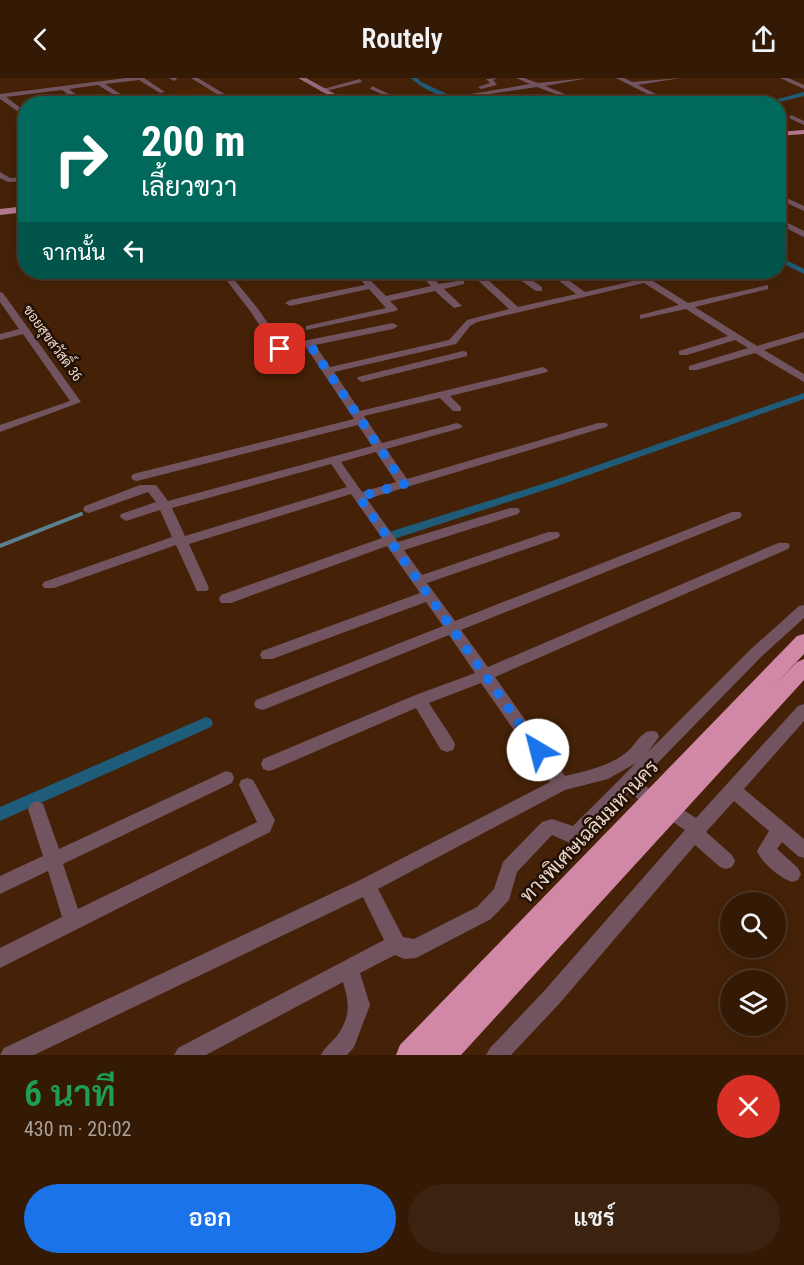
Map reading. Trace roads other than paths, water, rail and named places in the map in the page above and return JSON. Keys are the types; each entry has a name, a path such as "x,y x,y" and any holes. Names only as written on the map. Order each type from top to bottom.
{"highway":[{"name":"ทางพิเศษเฉลิมมหานคร","path":"410,1055 804,641"},
{"path":"442,1055 804,667"}],"main road":[{"path":"786,133 804,132"},
{"path":"786,138 804,137"},
{"path":"0,212 18,210"},
{"path":"0,219 18,218"}],"street":[{"path":"18,109 0,96 140,78 162,92"},
{"path":"194,78 224,96"},
{"path":"301,78 335,96"},
{"path":"314,85 349,78"},
{"path":"473,88 495,84 488,80 495,78"},
{"path":"519,78 568,96"},
{"path":"462,96 585,78"},
{"path":"619,78 657,96"},
{"path":"632,84 677,78"},
{"path":"783,78 804,87"},
{"path":"104,81 112,91 120,96"},
{"path":"322,90 360,81"},
{"path":"131,88 150,84"},
{"path":"64,88 75,96"},
{"path":"372,88 390,96"},
{"path":"112,91 121,89"},
{"path":"508,96 551,90"},
{"path":"791,117 804,123"},
{"path":"0,174 8,180 18,179"},
{"path":"786,200 804,209"},
{"path":"786,224 804,234"},
{"path":"230,279 255,311 278,348 310,345 393,326"},
{"path":"309,328 393,309 366,279"},
{"path":"429,279 457,306"},
{"path":"483,279 518,311"},
{"path":"524,279 538,289"},
{"path":"562,279 584,295"},
{"path":"326,371 452,342 457,339 468,322 650,279"},
{"path":"645,280 804,379"},
{"path":"385,299 461,282"},
{"path":"291,303 373,286"},
{"path":"643,317 765,287"},
{"name":"ซอยสุขสวัสดิ์ 36","path":"0,295 3,306 25,330 76,402 0,429"},
{"path":"0,337 25,330"},
{"path":"693,368 804,335"},
{"path":"683,353 736,337"},
{"path":"310,345 404,484"},
{"path":"414,351 425,363"},
{"path":"362,379 463,354"},
{"path":"137,477 442,394 543,370"},
{"path":"442,394 457,409"},
{"path":"49,585 180,541 356,493 404,484 602,425"},
{"path":"126,517 457,426"},
{"path":"333,459 561,784"},
{"path":"88,508 148,487 152,488 164,505 202,588"},
{"path":"226,599 389,540 513,511"},
{"path":"262,704 736,515"},
{"path":"418,581 553,535"},
{"path":"269,764 419,700 485,675 783,546"},
{"path":"267,655 427,596"},
{"path":"367,886 396,944 404,950 416,948 484,913 502,894 509,868 548,828 552,826 570,835 579,832 756,653 804,610"},
{"path":"424,1055 804,652"},
{"path":"419,700 447,745"},
{"path":"497,1055 552,997 804,710"},
{"path":"11,1055 367,886 561,784 602,774 619,766 633,756 651,737"},
{"path":"0,885 226,778"},
{"path":"627,783 696,831 726,861"},
{"path":"0,958 264,826 266,820 247,785"},
{"path":"733,790 804,850"},
{"path":"37,809 73,921"},
{"path":"780,829 766,851 792,874"},
{"path":"185,1055 396,944"},
{"path":"332,1055 347,1040 360,1005 349,969"}],"waterway":[{"path":"414,78 419,83 449,96"},
{"path":"786,98 804,94"},
{"path":"786,262 804,272"},
{"path":"393,535 556,483 804,396"},
{"path":"0,546 81,514 79,515"},
{"path":"0,814 206,723"}]}
